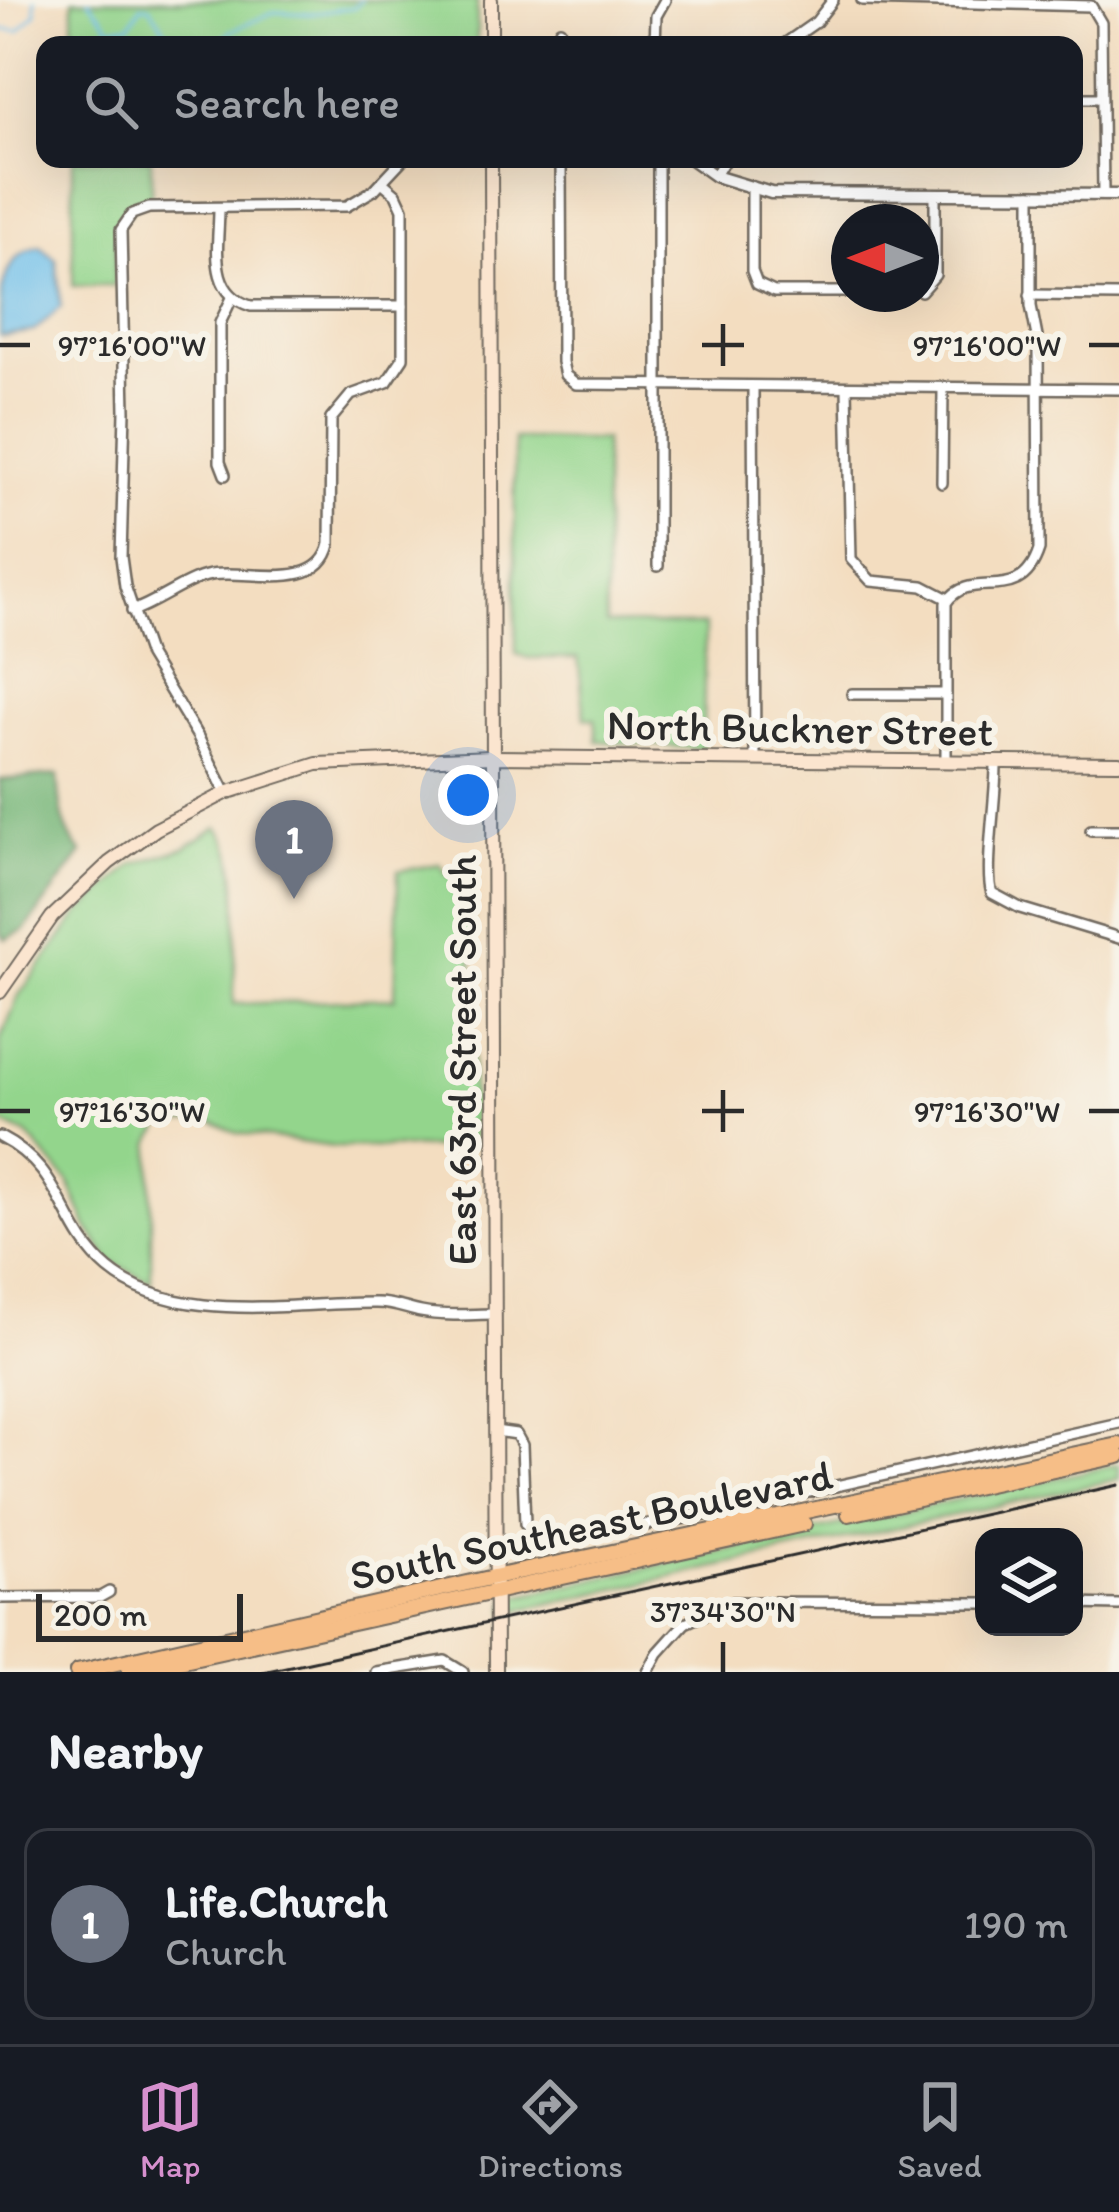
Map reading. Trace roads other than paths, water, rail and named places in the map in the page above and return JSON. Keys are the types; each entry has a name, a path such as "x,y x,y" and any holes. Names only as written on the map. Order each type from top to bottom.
{"main road":[{"path":"491,0 491,36"},
{"name":"East 63rd Street South","path":"491,168 486,757 496,1672"},
{"name":"North Buckner Street","path":"0,992 23,954 83,886 157,829 226,793 338,761 486,757 1119,763"},
{"name":"South Southeast Boulevard","path":"129,1672 495,1584 1119,1445"},
{"name":"South Southeast Boulevard","path":"76,1672 1119,1456"}],"street":[{"path":"655,36 656,16 664,0"},
{"path":"796,36 817,22 833,0"},
{"path":"862,0 1058,1 1094,9 1101,23 1102,194"},
{"path":"560,30 560,36"},
{"path":"1083,98 1101,98"},
{"path":"226,793 148,656 121,557 124,411 119,236 127,219 149,208 347,206 362,200 395,168"},
{"path":"561,168 562,362 568,378 582,386 1119,389"},
{"path":"658,168 658,566"},
{"path":"705,168 752,189 780,194 1119,195"},
{"path":"716,176 720,168"},
{"path":"132,610 206,576 305,573 323,562 330,544 331,419 343,401 387,382 401,366 403,209 396,194 382,182"},
{"path":"752,189 752,271 759,285 774,292 831,292"},
{"path":"935,194 935,204"},
{"path":"946,762 947,599 966,586 1016,582 1036,560 1038,342 1030,296 1031,194"},
{"path":"219,208 220,280 232,298 250,306 404,306"},
{"path":"1030,296 1119,296"},
{"path":"225,475 220,462 220,323 232,298"},
{"path":"753,388 754,760"},
{"path":"847,388 851,560 871,581 923,586 947,599"},
{"path":"942,483 943,388"},
{"path":"852,694 945,694"},
{"path":"996,763 989,886 994,895 1009,904 1119,938"},
{"path":"1091,830 1119,830"},
{"path":"0,1137 33,1158 48,1175 91,1253 127,1282 160,1297 225,1305 383,1303 440,1315 495,1314"},
{"path":"496,1431 512,1432 520,1439 523,1517 531,1532 555,1540 646,1528 1119,1423"},
{"path":"0,1598 100,1597 110,1592"},
{"path":"648,1672 685,1623 732,1602 975,1603"},
{"path":"1083,1604 1119,1605"},
{"path":"376,1672 445,1660 463,1672"}],"water":[{"path":"40,246 56,259 61,307 34,331 0,336 5,279 17,258"}],"waterway":[{"path":"0,29 19,31 36,13 35,0"},
{"path":"89,0 110,27 130,25 141,6 150,7 169,36"},
{"path":"226,36 274,12 310,14 355,7 361,0"}],"railway":[{"path":"263,1672 1119,1485"}],"place":[{"name":"Life.Church","path":"294,899"}]}
